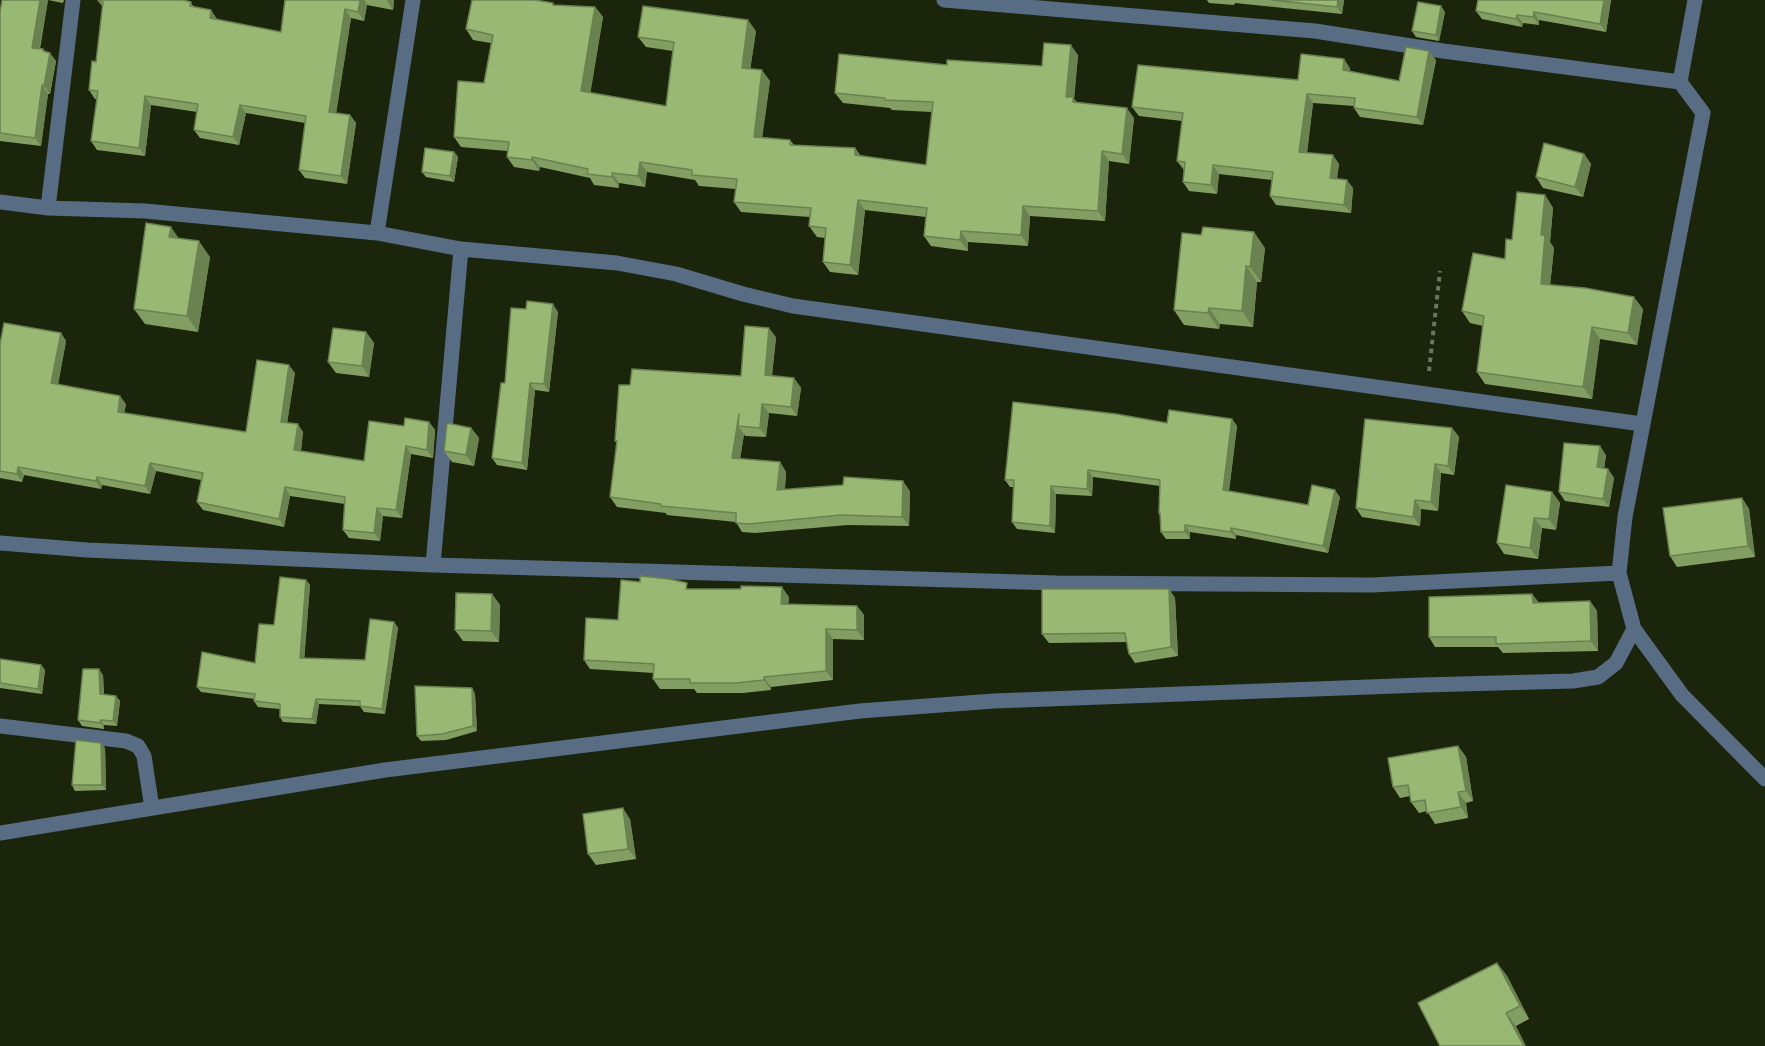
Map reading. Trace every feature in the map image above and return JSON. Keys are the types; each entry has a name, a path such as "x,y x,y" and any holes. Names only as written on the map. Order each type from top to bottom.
{"street":[{"path":"48,208 73,0"},
{"path":"377,233 413,0"},
{"path":"944,0 1316,31 1443,51 1680,82 1703,113 1642,424 1625,518 1619,573 1634,629 1682,695 1765,779"},
{"path":"1680,82 1695,0"},
{"path":"0,202 48,208 145,211 377,233 461,249 617,263 676,274 793,306 1642,424"},
{"path":"433,565 461,249"},
{"path":"0,543 87,550 433,565 1207,585 1372,585 1619,573"},
{"path":"0,833 385,770 860,711 994,701 1573,681 1598,677 1616,663 1634,629"},
{"path":"0,726 126,741 138,746 144,756 152,808"}],"path":[{"path":"1425,395 1440,271"}],"building":[{"path":"2,0 40,0 32,48 43,49 50,53 44,86 42,85 35,138 0,133 0,13"},
{"path":"99,0 183,0 191,2 190,6 211,10 210,18 281,32 285,0 360,0 358,12 345,9 329,112 350,115 341,176 299,170 306,116 240,105 233,137 194,130 198,104 145,96 139,148 91,141 98,91 89,90 92,61 96,62 103,2"},
{"path":"472,0 535,0 553,3 553,5 595,7 581,91 666,106 674,42 638,37 643,6 748,20 742,68 762,70 754,137 790,140 790,145 855,148 855,155 926,165 933,102 885,100 885,98 835,93 839,54 947,65 947,60 1042,66 1044,43 1071,45 1066,97 1073,97 1073,102 1127,108 1122,154 1102,151 1098,211 1023,206 1021,235 961,231 960,240 924,236 927,208 858,200 850,265 823,262 826,228 809,226 811,208 734,202 737,179 692,175 692,170 640,162 638,176 612,173 612,177 587,174 588,169 532,157 532,160 507,157 509,142 454,137 458,81 484,83 493,35 466,29"},
{"path":"1272,0 1338,0 1337,7"},
{"path":"1478,0 1604,0 1600,24 1534,12 1533,17 1517,15 1516,19 1476,11"},
{"path":"1418,2 1441,6 1436,35 1412,31"},
{"path":"1406,47 1429,51 1417,117 1354,108 1355,98 1307,94 1299,152 1333,155 1330,178 1347,180 1344,205 1270,196 1273,172 1213,165 1211,185 1183,182 1185,162 1177,161 1183,113 1132,107 1138,65 1298,80 1301,54 1344,59 1343,70 1399,81"},
{"path":"1544,143 1584,154 1575,187 1536,177"},
{"path":"425,148 454,152 450,176 422,172"},
{"path":"1517,192 1545,195 1541,235 1545,235 1541,284 1585,288 1634,297 1628,333 1592,327 1583,387 1477,372 1484,316 1462,311 1473,253 1505,259 1506,239 1512,240"},
{"path":"146,223 171,227 169,237 199,241 187,316 134,309"},
{"path":"1203,227 1254,232 1250,267 1246,266 1242,311 1209,308 1208,313 1174,310 1182,233 1201,235"},
{"path":"527,301 553,304 544,384 530,383 522,463 492,458 501,383 505,383 511,308 526,309"},
{"path":"4,323 61,333 51,383 120,396 118,412 246,432 257,360 289,365 281,422 298,424 294,450 364,461 369,421 404,426 405,418 429,422 427,450 406,446 396,510 377,508 374,533 343,530 345,497 285,487 279,519 197,502 203,473 150,463 145,486 97,477 96,481 18,467 17,474 0,471 0,344"},
{"path":"745,326 769,328 765,375 794,378 791,407 762,404 760,428 738,426 739,414 732,458 780,462 777,490 843,485 844,477 903,481 902,517 841,515 749,524 736,523 736,513 661,506 661,504 610,497 617,441 615,441 619,385 630,385 632,369 741,376"},
{"path":"333,328 366,332 362,366 328,362"},
{"path":"1013,402 1116,414 1167,423 1169,410 1232,419 1223,490 1308,505 1312,485 1335,490 1323,546 1231,528 1231,532 1185,525 1185,532 1161,532 1160,480 1088,470 1087,489 1051,486 1050,526 1012,522 1014,480 1005,480"},
{"path":"1365,419 1452,428 1448,466 1435,464 1431,502 1415,500 1413,517 1356,508"},
{"path":"447,423 471,428 466,455 444,451"},
{"path":"1564,443 1600,446 1597,467 1608,469 1603,499 1559,492"},
{"path":"1506,485 1552,492 1549,519 1534,518 1530,548 1497,543"},
{"path":"1742,498 1748,546 1670,556 1663,508"},
{"path":"640,576 687,583 686,589 741,589 741,586 782,587 781,604 857,606 857,630 826,629 826,671 764,677 764,680 736,683 690,683 690,679 653,679 654,664 584,660 586,618 618,620 621,580 640,582"},
{"path":"280,577 306,580 300,658 365,660 370,619 394,622 382,709 360,706 360,701 316,699 312,719 280,717 280,704 254,701 255,694 197,687 202,652 255,663 259,624 274,625"},
{"path":"1042,589 1169,589 1171,647 1129,654 1125,633 1042,634"},
{"path":"456,593 492,594 491,631 455,630"},
{"path":"1532,594 1533,603 1590,601 1591,641 1496,644 1496,637 1429,637 1429,597"},
{"path":"0,659 41,665 38,689 0,683"},
{"path":"83,669 99,669 100,694 116,696 113,721 100,720 101,723 78,720"},
{"path":"415,686 472,688 473,726 442,734 417,736"},
{"path":"76,740 101,743 102,785 72,785"},
{"path":"1458,746 1466,791 1458,792 1461,807 1427,813 1425,800 1411,802 1408,785 1393,787 1388,758"},
{"path":"623,808 628,849 588,854 583,814"},
{"path":"1497,963 1520,1006 1506,1013 1524,1046 1440,1046 1418,1003"}]}
